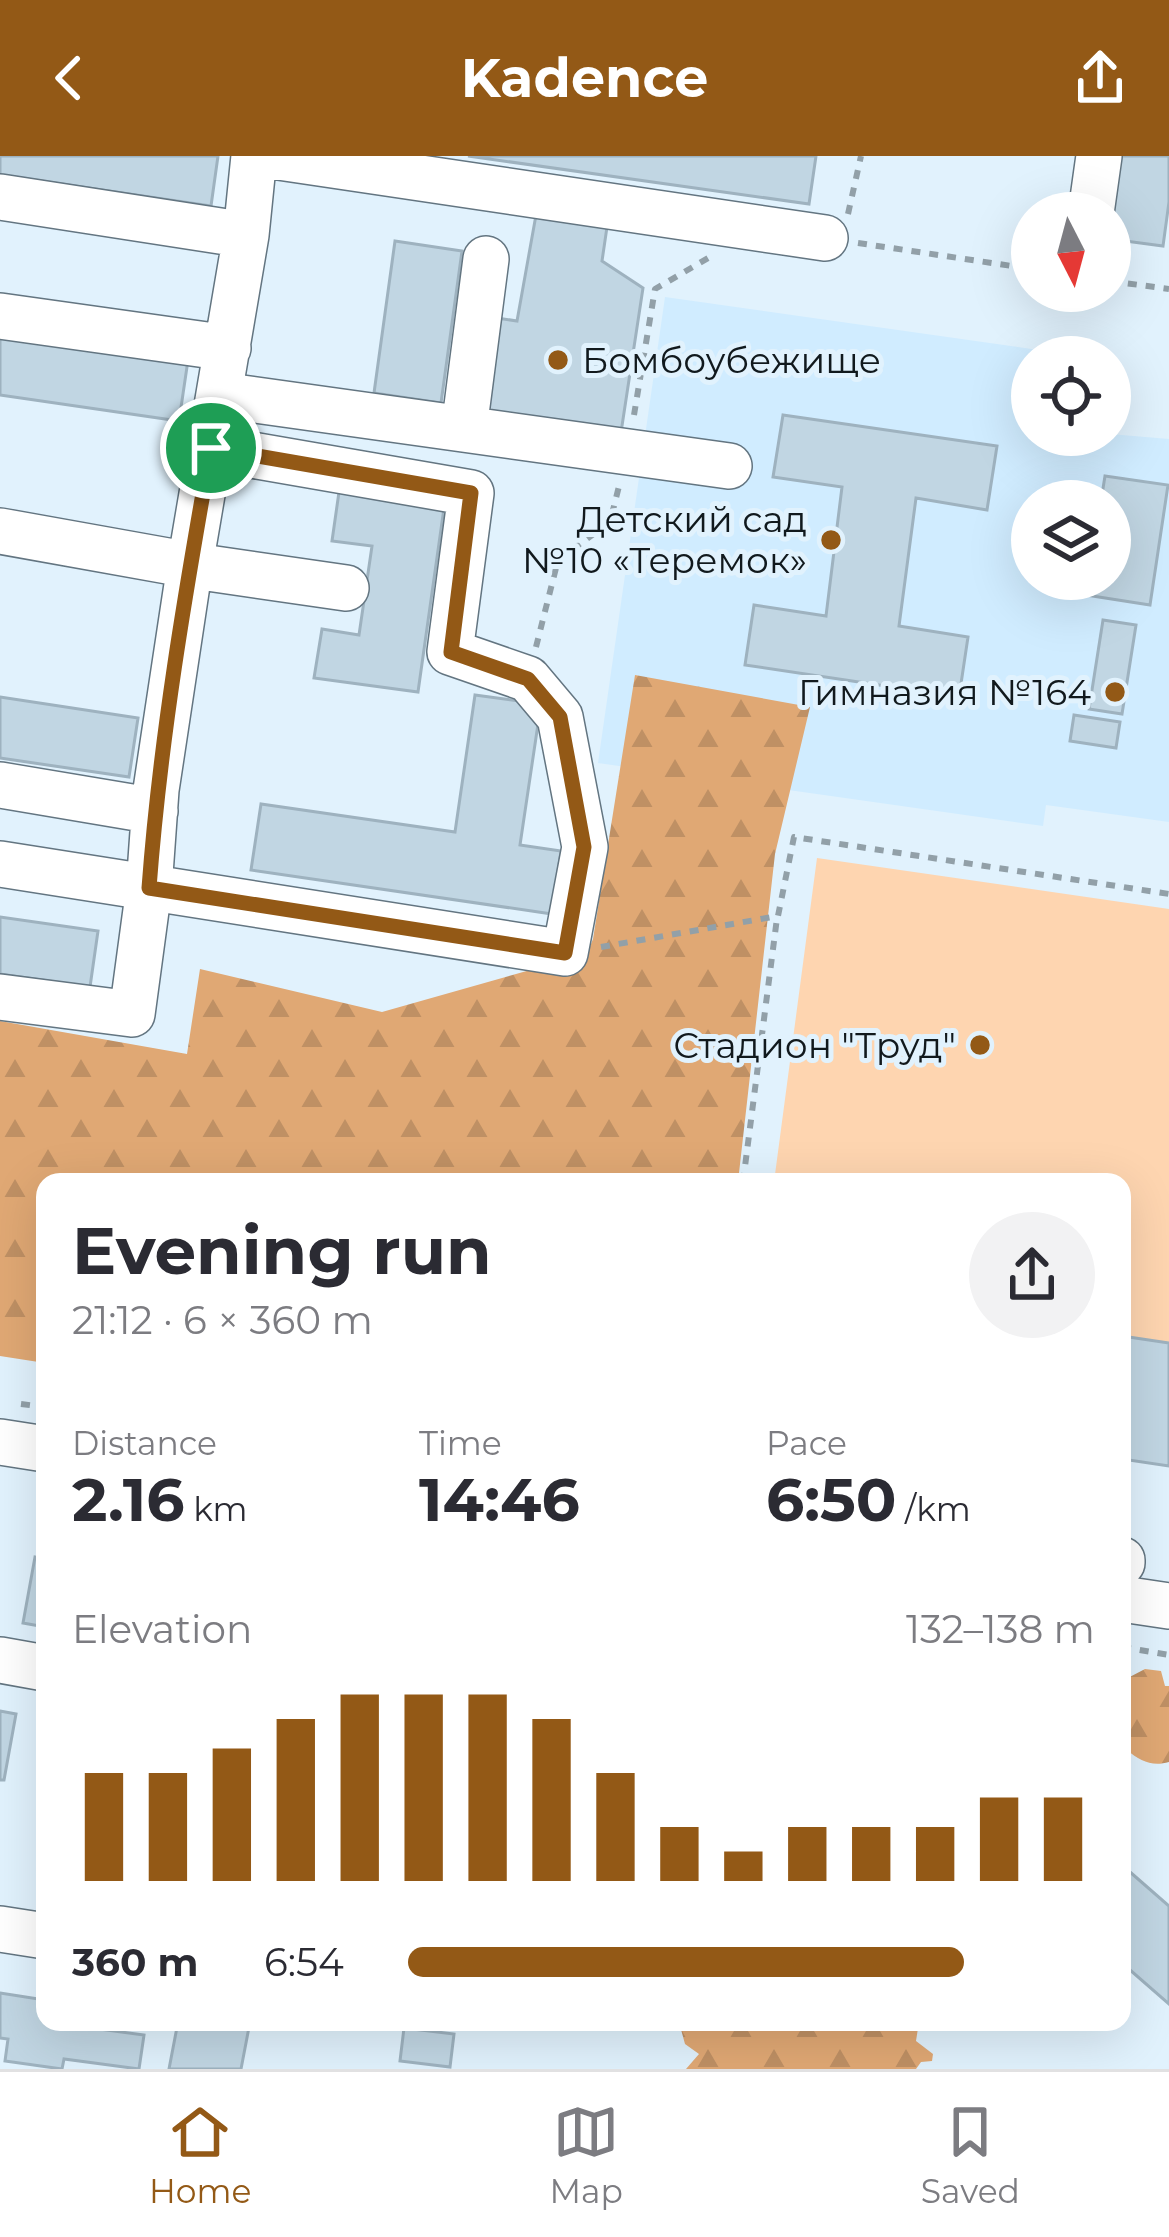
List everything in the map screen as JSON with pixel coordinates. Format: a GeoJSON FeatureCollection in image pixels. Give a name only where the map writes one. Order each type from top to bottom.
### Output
{"type":"FeatureCollection","features":[{"type":"Feature","properties":{"kind":"street"},"geometry":{"type":"LineString","coordinates":[[0,997],[132,1014],[154,811],[246,235],[254,156]]}},
{"type":"Feature","properties":{"kind":"street"},"geometry":{"type":"LineString","coordinates":[[272,156],[379,163],[834,240]]}},
{"type":"Feature","properties":{"kind":"street"},"geometry":{"type":"LineString","coordinates":[[1094,192],[1099,156]]}},
{"type":"Feature","properties":{"kind":"street"},"geometry":{"type":"LineString","coordinates":[[0,197],[246,235]]}},
{"type":"Feature","properties":{"kind":"street"},"geometry":{"type":"LineString","coordinates":[[464,429],[486,260]]}},
{"type":"Feature","properties":{"kind":"street"},"geometry":{"type":"LineString","coordinates":[[0,316],[228,348]]}},
{"type":"Feature","properties":{"kind":"street"},"geometry":{"type":"LineString","coordinates":[[220,395],[729,466]]}},
{"type":"Feature","properties":{"kind":"street"},"geometry":{"type":"LineString","coordinates":[[0,864],[565,953],[584,847],[560,717],[528,679],[451,652],[471,493],[211,448]]}},
{"type":"Feature","properties":{"kind":"street"},"geometry":{"type":"LineString","coordinates":[[0,531],[346,588]]}},
{"type":"Feature","properties":{"kind":"street"},"geometry":{"type":"LineString","coordinates":[[0,785],[154,811]]}},
{"type":"Feature","properties":{"kind":"street"},"geometry":{"type":"LineString","coordinates":[[0,1442],[36,1448]]}},
{"type":"Feature","properties":{"kind":"street"},"geometry":{"type":"LineString","coordinates":[[1131,1600],[1169,1606]]}},
{"type":"Feature","properties":{"kind":"street"},"geometry":{"type":"LineString","coordinates":[[0,1660],[36,1666]]}},
{"type":"Feature","properties":{"kind":"street"},"geometry":{"type":"LineString","coordinates":[[0,1929],[36,1935]]}},
{"type":"Feature","properties":{"kind":"path"},"geometry":{"type":"LineString","coordinates":[[861,156],[834,240],[1011,266]]}},
{"type":"Feature","properties":{"kind":"path"},"geometry":{"type":"LineString","coordinates":[[1131,283],[1169,289]]}},
{"type":"Feature","properties":{"kind":"path"},"geometry":{"type":"LineString","coordinates":[[743,1173],[778,916],[794,838],[1169,894]]}},
{"type":"Feature","properties":{"kind":"path"},"geometry":{"type":"LineString","coordinates":[[565,953],[778,916]]}},
{"type":"Feature","properties":{"kind":"path"},"geometry":{"type":"LineString","coordinates":[[1131,1649],[1169,1655]]}},
{"type":"Feature","properties":{"kind":"shaded area","name":"Детский сад №10 «Теремок»"},"geometry":{"type":"Polygon","coordinates":[[[665,297],[1011,346],[1011,456],[1131,456],[1131,436],[1169,439],[1169,822],[1046,805],[1043,826],[598,763],[665,297]]]}},
{"type":"Feature","properties":{"kind":"shaded area","name":"Стадион \"Труд\""},"geometry":{"type":"Polygon","coordinates":[[[817,858],[1169,909],[1169,1466],[1131,1460],[1131,1173],[775,1173],[817,858]]]}},
{"type":"Feature","properties":{"kind":"green space"},"geometry":{"type":"Polygon","coordinates":[[[635,675],[810,707],[775,854],[739,1173],[36,1173],[36,1362],[0,1356],[0,1021],[187,1054],[200,969],[382,1012],[587,954],[635,675]]]}},
{"type":"Feature","properties":{"kind":"green space"},"geometry":{"type":"Polygon","coordinates":[[[1145,1669],[1161,1671],[1169,1686],[1169,1762],[1146,1762],[1131,1753],[1131,1676],[1145,1669]]]}},
{"type":"Feature","properties":{"kind":"green space"},"geometry":{"type":"Polygon","coordinates":[[[681,2031],[918,2031],[916,2041],[933,2054],[932,2061],[921,2062],[916,2069],[686,2069],[699,2054],[685,2044],[681,2031]]]}},
{"type":"Feature","properties":{"kind":"building"},"geometry":{"type":"Polygon","coordinates":[[[0,156],[218,156],[211,206],[0,175],[0,156]]]}},
{"type":"Feature","properties":{"kind":"building"},"geometry":{"type":"Polygon","coordinates":[[[468,156],[816,156],[809,204],[468,156]]]}},
{"type":"Feature","properties":{"kind":"building"},"geometry":{"type":"Polygon","coordinates":[[[1118,156],[1169,156],[1163,246],[1131,242],[1131,192],[1113,192],[1118,156]]]}},
{"type":"Feature","properties":{"kind":"building","name":"Бомбоубежище"},"geometry":{"type":"Polygon","coordinates":[[[536,215],[607,227],[602,261],[643,288],[620,439],[488,419],[491,317],[517,321],[536,215]]]}},
{"type":"Feature","properties":{"kind":"building"},"geometry":{"type":"Polygon","coordinates":[[[395,241],[462,251],[441,403],[374,393],[395,241]]]}},
{"type":"Feature","properties":{"kind":"building"},"geometry":{"type":"Polygon","coordinates":[[[0,333],[188,360],[179,421],[0,395],[0,333]]]}},
{"type":"Feature","properties":{"kind":"building"},"geometry":{"type":"Polygon","coordinates":[[[783,415],[997,446],[987,510],[916,498],[899,626],[968,637],[959,697],[745,665],[754,605],[826,616],[842,487],[773,477],[783,415]]]}},
{"type":"Feature","properties":{"kind":"building"},"geometry":{"type":"Polygon","coordinates":[[[1105,476],[1168,485],[1150,605],[1118,600],[1131,600],[1131,480],[1104,480],[1105,476]]]}},
{"type":"Feature","properties":{"kind":"building"},"geometry":{"type":"Polygon","coordinates":[[[339,492],[444,508],[418,692],[314,678],[322,629],[359,635],[372,546],[332,541],[339,492]]]}},
{"type":"Feature","properties":{"kind":"building"},"geometry":{"type":"Polygon","coordinates":[[[1103,620],[1136,625],[1122,714],[1089,709],[1103,620]]]}},
{"type":"Feature","properties":{"kind":"building"},"geometry":{"type":"Polygon","coordinates":[[[475,695],[541,704],[520,845],[561,851],[552,914],[251,870],[261,804],[455,832],[475,695]]]}},
{"type":"Feature","properties":{"kind":"building"},"geometry":{"type":"Polygon","coordinates":[[[0,697],[138,718],[129,777],[0,758],[0,697]]]}},
{"type":"Feature","properties":{"kind":"building"},"geometry":{"type":"Polygon","coordinates":[[[1074,715],[1120,722],[1116,748],[1070,741],[1074,715]]]}},
{"type":"Feature","properties":{"kind":"building"},"geometry":{"type":"Polygon","coordinates":[[[0,917],[98,931],[90,987],[0,974],[0,917]]]}},
{"type":"Feature","properties":{"kind":"building"},"geometry":{"type":"Polygon","coordinates":[[[1131,1337],[1169,1343],[1169,1466],[1131,1460],[1131,1337]]]}},
{"type":"Feature","properties":{"kind":"building"},"geometry":{"type":"Polygon","coordinates":[[[35,1557],[36,1625],[23,1623],[35,1557]]]}},
{"type":"Feature","properties":{"kind":"building"},"geometry":{"type":"Polygon","coordinates":[[[0,1711],[16,1714],[4,1780],[0,1780],[0,1711]]]}},
{"type":"Feature","properties":{"kind":"building"},"geometry":{"type":"Polygon","coordinates":[[[1131,1873],[1169,1906],[1169,2004],[1131,1971],[1131,1873]]]}},
{"type":"Feature","properties":{"kind":"building"},"geometry":{"type":"Polygon","coordinates":[[[0,1993],[36,1999],[36,2031],[144,2035],[139,2069],[64,2059],[62,2069],[5,2061],[8,2039],[0,2038],[0,1993]]]}},
{"type":"Feature","properties":{"kind":"building"},"geometry":{"type":"Polygon","coordinates":[[[176,2031],[248,2031],[241,2069],[169,2069],[176,2031]]]}},
{"type":"Feature","properties":{"kind":"building"},"geometry":{"type":"Polygon","coordinates":[[[404,2031],[454,2034],[450,2067],[400,2061],[404,2031]]]}},
{"type":"Feature","properties":{"kind":"place","name":"Бомбоубежище"},"geometry":{"type":"Point","coordinates":[558,360]}},
{"type":"Feature","properties":{"kind":"place","name":"Детский сад №10 «Теремок»"},"geometry":{"type":"Point","coordinates":[831,540]}},
{"type":"Feature","properties":{"kind":"place","name":"Гимназия №164"},"geometry":{"type":"Point","coordinates":[1115,692]}},
{"type":"Feature","properties":{"kind":"place","name":"Стадион \"Труд\""},"geometry":{"type":"Point","coordinates":[980,1045]}},
{"type":"Feature","properties":{"kind":"route"},"geometry":{"type":"LineString","coordinates":[[211,448],[471,493],[451,652],[528,679],[560,717],[584,847],[565,953],[149,888],[157,790],[211,448]]}}]}
